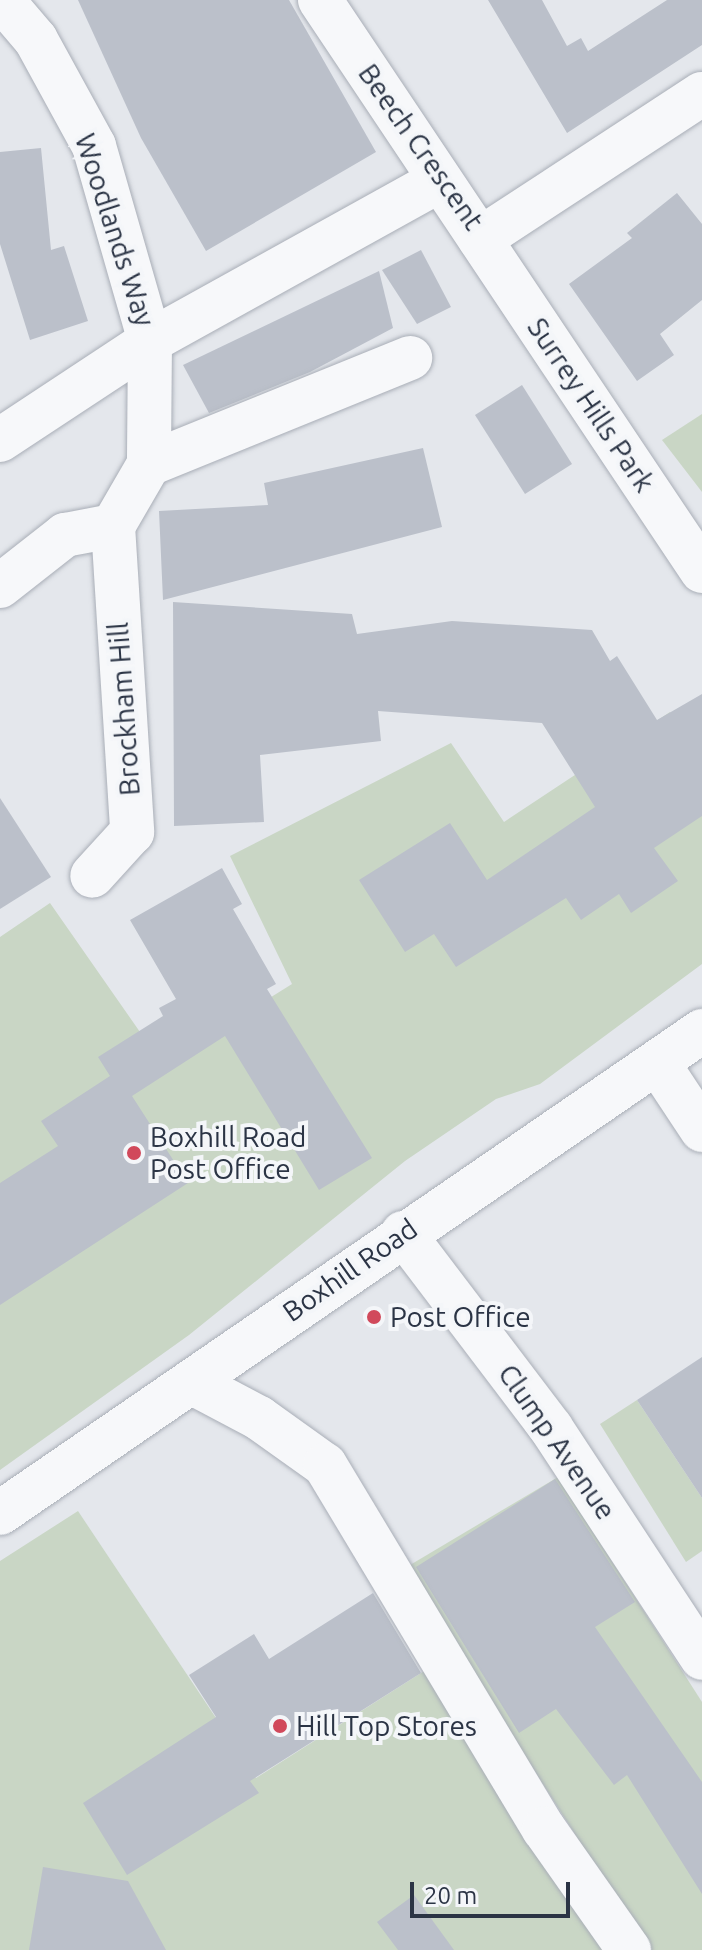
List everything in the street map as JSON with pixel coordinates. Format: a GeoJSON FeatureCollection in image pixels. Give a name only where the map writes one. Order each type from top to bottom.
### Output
{"type":"FeatureCollection","features":[{"type":"Feature","properties":{"kind":"street","name":"Woodlands Way"},"geometry":{"type":"LineString","coordinates":[[2,0],[36,40],[94,146],[150,341]]}},
{"type":"Feature","properties":{"kind":"street","name":"Beech Crescent"},"geometry":{"type":"LineString","coordinates":[[320,0],[480,239],[702,94]]}},
{"type":"Feature","properties":{"kind":"street","name":"Woodlands Way"},"geometry":{"type":"LineString","coordinates":[[0,440],[150,341],[439,181]]}},
{"type":"Feature","properties":{"kind":"street","name":"Surrey Hills Park"},"geometry":{"type":"LineString","coordinates":[[480,239],[702,571]]}},
{"type":"Feature","properties":{"kind":"street"},"geometry":{"type":"LineString","coordinates":[[0,586],[65,535],[113,526],[149,464],[150,341]]}},
{"type":"Feature","properties":{"kind":"street"},"geometry":{"type":"LineString","coordinates":[[149,464],[410,358]]}},
{"type":"Feature","properties":{"kind":"street","name":"Brockham Hill"},"geometry":{"type":"LineString","coordinates":[[92,876],[132,832],[113,526]]}},
{"type":"Feature","properties":{"kind":"street","name":"Boxhill Road"},"geometry":{"type":"LineString","coordinates":[[0,1513],[403,1233],[659,1065],[702,1031]]}},
{"type":"Feature","properties":{"kind":"street"},"geometry":{"type":"LineString","coordinates":[[659,1065],[702,1130]]}},
{"type":"Feature","properties":{"kind":"street","name":"Clump Avenue"},"geometry":{"type":"LineString","coordinates":[[403,1233],[551,1428],[702,1658]]}},
{"type":"Feature","properties":{"kind":"street"},"geometry":{"type":"LineString","coordinates":[[191,1382],[259,1418],[325,1465],[544,1829],[629,1950]]}},
{"type":"Feature","properties":{"kind":"green space"},"geometry":{"type":"Polygon","coordinates":[[[702,414],[702,492],[662,440],[702,414]]]}},
{"type":"Feature","properties":{"kind":"green space"},"geometry":{"type":"Polygon","coordinates":[[[670,712],[702,759],[702,964],[540,1084],[496,1099],[405,1161],[189,1335],[0,1470],[0,937],[50,903],[163,1065],[292,984],[230,856],[451,743],[504,822],[670,712]]]}},
{"type":"Feature","properties":{"kind":"green space"},"geometry":{"type":"Polygon","coordinates":[[[637,1400],[702,1498],[702,1551],[686,1562],[600,1424],[637,1400]]]}},
{"type":"Feature","properties":{"kind":"green space"},"geometry":{"type":"Polygon","coordinates":[[[558,1477],[702,1702],[702,1950],[649,1950],[405,1568],[558,1477]]]}},
{"type":"Feature","properties":{"kind":"green space"},"geometry":{"type":"Polygon","coordinates":[[[78,1511],[256,1778],[432,1666],[611,1950],[0,1950],[0,1561],[78,1511]]]}},
{"type":"Feature","properties":{"kind":"building"},"geometry":{"type":"Polygon","coordinates":[[[78,0],[289,0],[376,152],[206,251],[141,138],[78,0]]]}},
{"type":"Feature","properties":{"kind":"building"},"geometry":{"type":"Polygon","coordinates":[[[488,0],[542,0],[567,46],[581,38],[588,51],[667,0],[702,0],[702,45],[567,133],[488,0]]]}},
{"type":"Feature","properties":{"kind":"building"},"geometry":{"type":"Polygon","coordinates":[[[41,148],[51,250],[64,246],[88,321],[30,340],[0,244],[0,152],[41,148]]]}},
{"type":"Feature","properties":{"kind":"building"},"geometry":{"type":"Polygon","coordinates":[[[677,193],[702,224],[702,300],[660,334],[674,355],[637,381],[569,284],[632,238],[627,233],[677,193]]]}},
{"type":"Feature","properties":{"kind":"building"},"geometry":{"type":"Polygon","coordinates":[[[421,250],[451,307],[417,324],[382,270],[421,250]]]}},
{"type":"Feature","properties":{"kind":"building"},"geometry":{"type":"Polygon","coordinates":[[[379,271],[393,328],[310,372],[209,413],[183,365],[379,271]]]}},
{"type":"Feature","properties":{"kind":"building"},"geometry":{"type":"Polygon","coordinates":[[[522,385],[572,464],[525,494],[475,415],[522,385]]]}},
{"type":"Feature","properties":{"kind":"building"},"geometry":{"type":"Polygon","coordinates":[[[423,448],[442,527],[163,600],[159,511],[268,505],[264,483],[423,448]]]}},
{"type":"Feature","properties":{"kind":"building"},"geometry":{"type":"Polygon","coordinates":[[[173,602],[352,614],[357,634],[452,621],[592,630],[610,661],[617,656],[657,720],[702,694],[702,816],[654,848],[678,881],[631,913],[619,894],[581,920],[566,898],[456,967],[434,934],[405,952],[359,880],[450,823],[487,880],[595,807],[542,723],[378,711],[381,741],[260,755],[264,822],[174,826],[173,602]]]}},
{"type":"Feature","properties":{"kind":"building"},"geometry":{"type":"Polygon","coordinates":[[[0,798],[51,877],[0,909],[0,798]]]}},
{"type":"Feature","properties":{"kind":"building"},"geometry":{"type":"Polygon","coordinates":[[[222,868],[242,904],[233,909],[276,984],[267,989],[372,1158],[319,1190],[225,1036],[132,1096],[188,1183],[0,1305],[0,1183],[58,1146],[41,1121],[110,1076],[98,1057],[163,1016],[159,1008],[176,999],[130,920],[222,868]]]}},
{"type":"Feature","properties":{"kind":"building"},"geometry":{"type":"Polygon","coordinates":[[[702,1357],[702,1498],[637,1400],[702,1357]]]}},
{"type":"Feature","properties":{"kind":"building"},"geometry":{"type":"Polygon","coordinates":[[[555,1479],[635,1602],[595,1627],[702,1782],[702,1894],[627,1775],[614,1785],[556,1709],[519,1733],[416,1567],[555,1479]]]}},
{"type":"Feature","properties":{"kind":"building"},"geometry":{"type":"Polygon","coordinates":[[[373,1593],[421,1673],[250,1781],[259,1793],[127,1875],[83,1803],[216,1717],[189,1675],[254,1634],[269,1659],[373,1593]]]}},
{"type":"Feature","properties":{"kind":"building"},"geometry":{"type":"Polygon","coordinates":[[[43,1867],[128,1881],[166,1950],[29,1950],[43,1867]]]}},
{"type":"Feature","properties":{"kind":"building"},"geometry":{"type":"Polygon","coordinates":[[[414,1895],[454,1950],[398,1950],[377,1922],[414,1895]]]}},
{"type":"Feature","properties":{"kind":"place","name":"Boxhill Road Post Office"},"geometry":{"type":"Point","coordinates":[134,1153]}},
{"type":"Feature","properties":{"kind":"place","name":"Post Office"},"geometry":{"type":"Point","coordinates":[374,1317]}},
{"type":"Feature","properties":{"kind":"place","name":"Hill Top Stores"},"geometry":{"type":"Point","coordinates":[280,1726]}}]}
